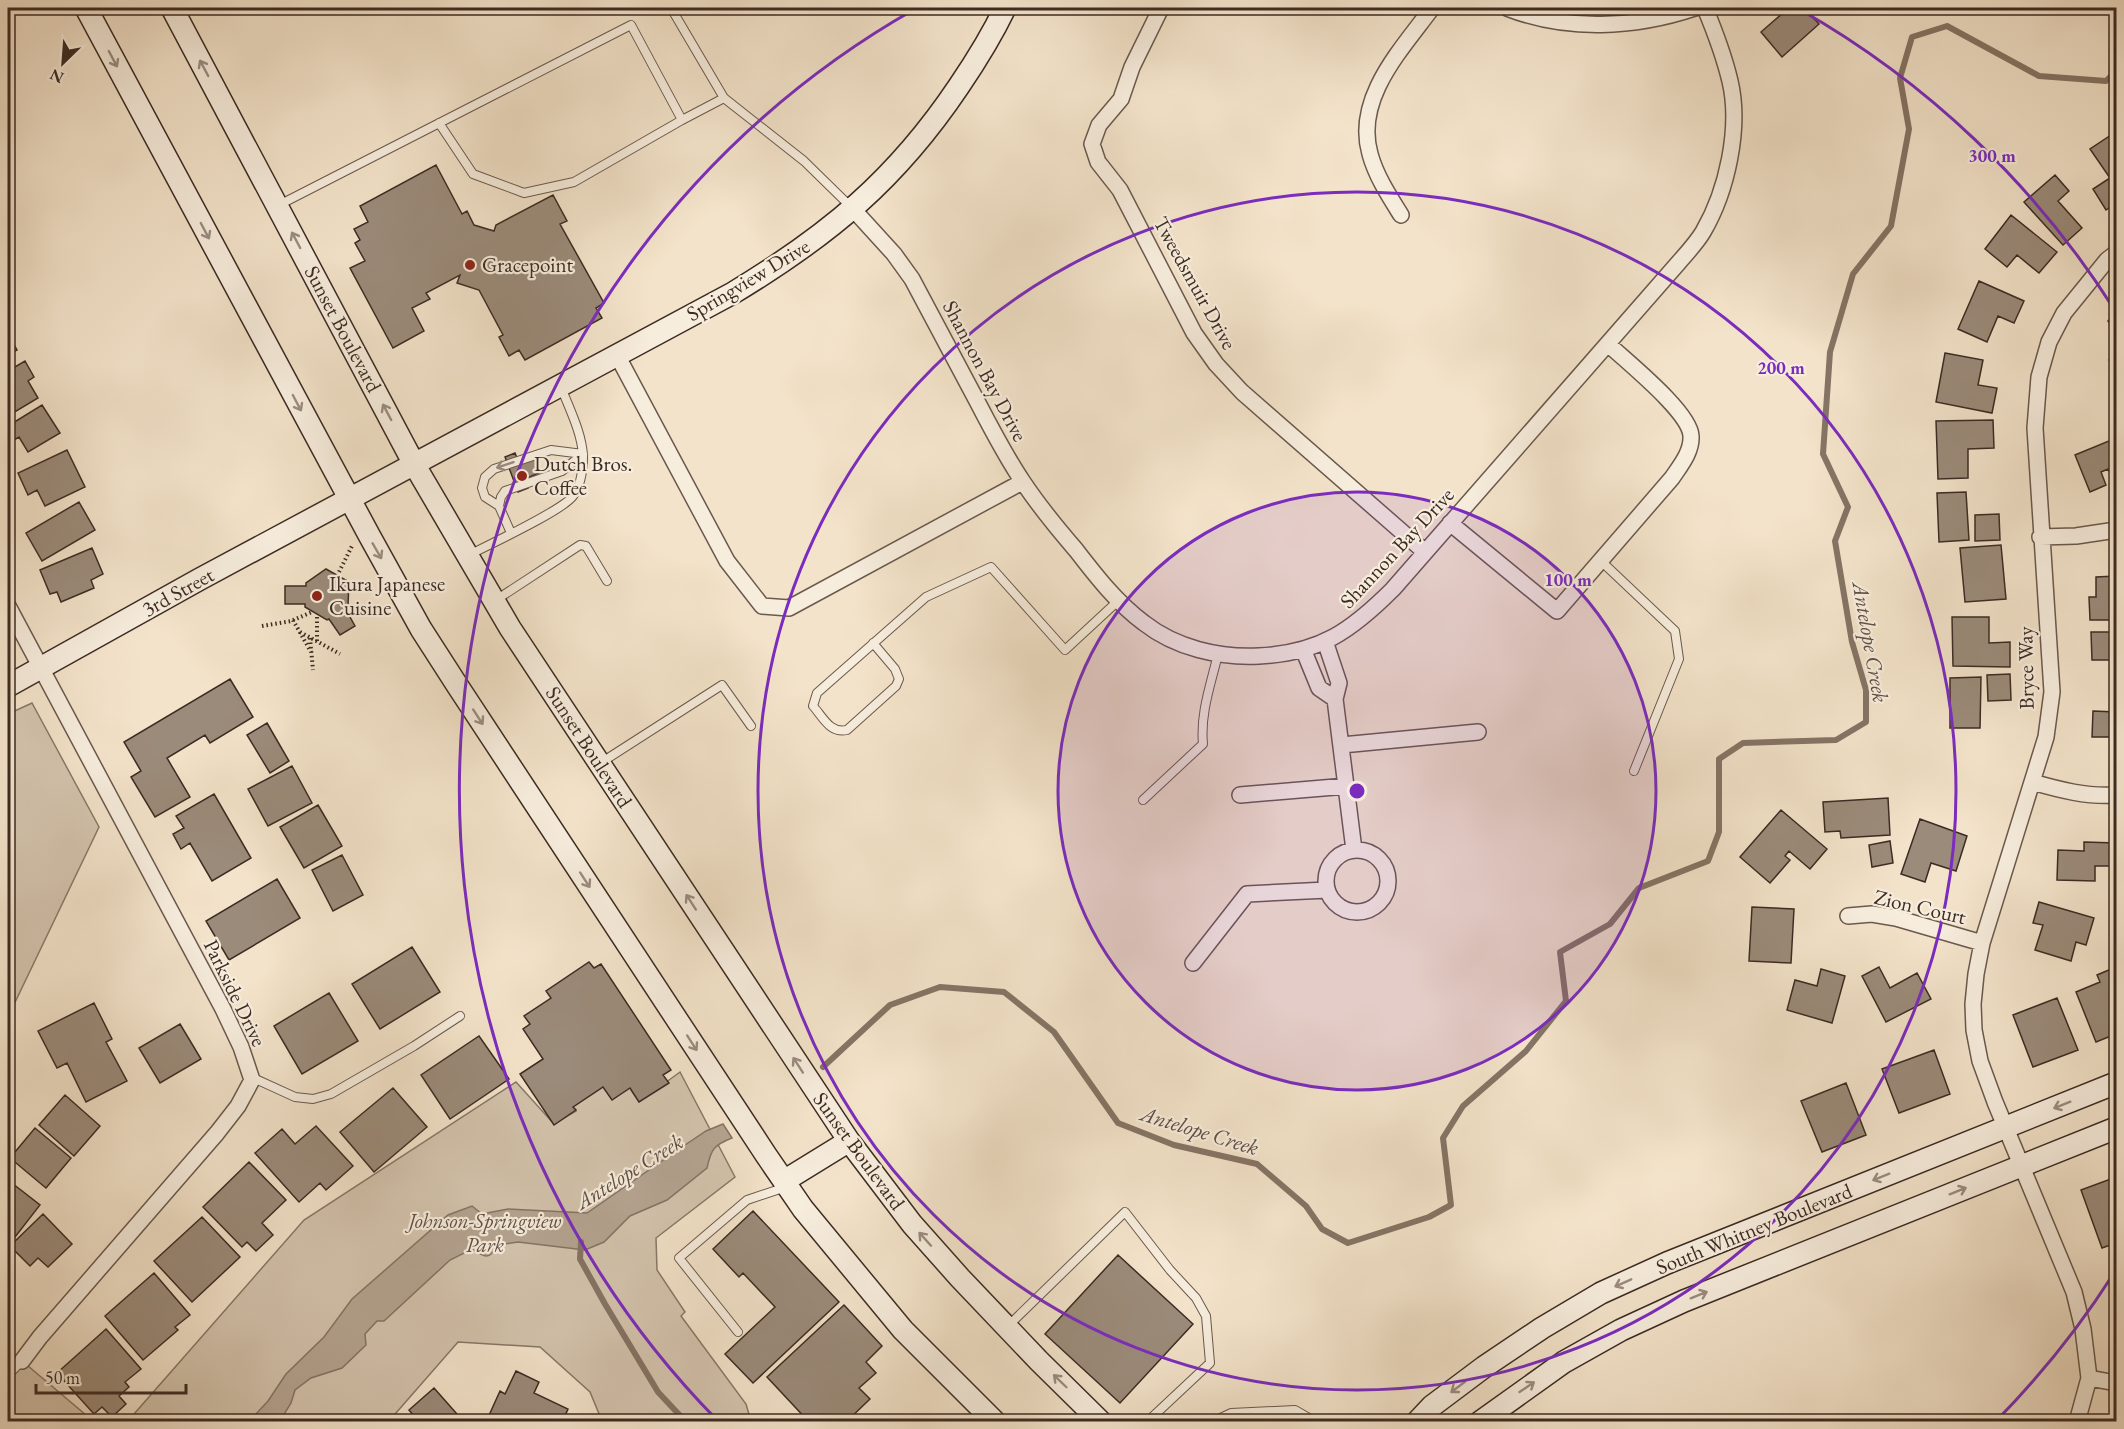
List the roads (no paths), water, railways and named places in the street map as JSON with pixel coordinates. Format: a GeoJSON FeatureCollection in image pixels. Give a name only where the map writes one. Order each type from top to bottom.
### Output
{"type":"FeatureCollection","features":[{"type":"Feature","properties":{"kind":"main road"},"geometry":{"type":"LineString","coordinates":[[86,8],[349,499],[457,685],[786,1184],[844,1260],[903,1330],[995,1422]]}},
{"type":"Feature","properties":{"kind":"main road","name":"Sunset Boulevard"},"geometry":{"type":"LineString","coordinates":[[172,8],[414,464],[510,628],[849,1141],[912,1224],[1007,1327],[1101,1422]]}},
{"type":"Feature","properties":{"kind":"main road","name":"Springview Drive"},"geometry":{"type":"LineString","coordinates":[[414,464],[733,293],[782,264],[823,234],[853,209],[903,159],[928,130],[975,62],[1005,8]]}},
{"type":"Feature","properties":{"kind":"main road","name":"3rd Street"},"geometry":{"type":"LineString","coordinates":[[8,686],[414,464]]}},
{"type":"Feature","properties":{"kind":"main road","name":"South Whitney Boulevard"},"geometry":{"type":"LineString","coordinates":[[1418,1422],[1432,1406],[1484,1367],[1542,1328],[1601,1293],[1667,1263],[2116,1083]]}},
{"type":"Feature","properties":{"kind":"main road","name":"South Whitney Boulevard"},"geometry":{"type":"LineString","coordinates":[[1480,1422],[1564,1362],[1621,1330],[1684,1301],[2116,1128]]}},
{"type":"Feature","properties":{"kind":"main road"},"geometry":{"type":"LineString","coordinates":[[786,1184],[849,1141]]}},
{"type":"Feature","properties":{"kind":"street","name":"Tweedsmuir Drive"},"geometry":{"type":"LineString","coordinates":[[1161,8],[1132,67],[1121,99],[1100,125],[1092,144],[1098,162],[1120,190],[1194,333],[1216,364],[1242,392],[1425,552]]}},
{"type":"Feature","properties":{"kind":"street"},"geometry":{"type":"LineString","coordinates":[[1401,215],[1382,183],[1370,153],[1366,128],[1372,99],[1385,73],[1432,8]]}},
{"type":"Feature","properties":{"kind":"street"},"geometry":{"type":"LineString","coordinates":[[1507,8],[1555,21],[1592,24],[1629,24],[1695,8]]}},
{"type":"Feature","properties":{"kind":"street","name":"Shannon Bay Drive"},"geometry":{"type":"LineString","coordinates":[[853,209],[894,254],[912,279],[1022,482],[1098,578],[1119,600],[1144,624],[1172,640],[1211,654],[1245,657],[1277,655],[1303,649],[1341,634],[1365,617],[1393,589],[1703,232],[1719,198],[1731,160],[1733,123],[1731,84],[1718,37],[1705,8]]}},
{"type":"Feature","properties":{"kind":"street","name":"Bryce Way"},"geometry":{"type":"LineString","coordinates":[[2089,1378],[2083,1329],[2074,1292],[1980,1061],[1974,1030],[1974,1004],[1976,974],[1982,943],[2046,737],[2052,692],[2040,537],[2035,428],[2039,377],[2049,342],[2064,313],[2107,260],[2116,253]]}},
{"type":"Feature","properties":{"kind":"street"},"geometry":{"type":"LineString","coordinates":[[1450,523],[1557,611],[1672,478],[1687,456],[1691,436],[1681,412],[1608,344]]}},
{"type":"Feature","properties":{"kind":"street"},"geometry":{"type":"LineString","coordinates":[[617,355],[727,561],[762,606],[789,608],[1022,482]]}},
{"type":"Feature","properties":{"kind":"street"},"geometry":{"type":"LineString","coordinates":[[2040,537],[2076,536],[2116,530]]}},
{"type":"Feature","properties":{"kind":"street","name":"Parkside Drive"},"geometry":{"type":"LineString","coordinates":[[8,606],[223,1009],[241,1047],[252,1080],[238,1106],[217,1132],[136,1229],[40,1337],[22,1361]]}},
{"type":"Feature","properties":{"kind":"street"},"geometry":{"type":"LineString","coordinates":[[1325,641],[1339,683],[1335,699],[1354,850]]}},
{"type":"Feature","properties":{"kind":"street"},"geometry":{"type":"LineString","coordinates":[[1303,649],[1319,688],[1335,699]]}},
{"type":"Feature","properties":{"kind":"street"},"geometry":{"type":"LineString","coordinates":[[1342,746],[1478,732]]}},
{"type":"Feature","properties":{"kind":"street"},"geometry":{"type":"LineString","coordinates":[[2032,782],[2064,791],[2101,796],[2116,795]]}},
{"type":"Feature","properties":{"kind":"street"},"geometry":{"type":"LineString","coordinates":[[1240,795],[1347,786]]}},
{"type":"Feature","properties":{"kind":"street"},"geometry":{"type":"LineString","coordinates":[[1354,850],[1366,851],[1377,857],[1385,867],[1388,878],[1387,891],[1381,901],[1372,909],[1360,913],[1337,906],[1327,890],[1327,872],[1332,862],[1342,854],[1354,850]]}},
{"type":"Feature","properties":{"kind":"street"},"geometry":{"type":"LineString","coordinates":[[1193,963],[1247,894],[1327,890]]}},
{"type":"Feature","properties":{"kind":"street","name":"Zion Court"},"geometry":{"type":"LineString","coordinates":[[1848,916],[1872,914],[1896,918],[1982,943]]}},
{"type":"Feature","properties":{"kind":"street"},"geometry":{"type":"LineString","coordinates":[[2078,1422],[2089,1378],[2116,1383]]}},
{"type":"Feature","properties":{"kind":"lane"},"geometry":{"type":"LineString","coordinates":[[671,8],[724,98],[804,161],[853,209]]}},
{"type":"Feature","properties":{"kind":"lane"},"geometry":{"type":"LineString","coordinates":[[278,206],[631,25],[682,120]]}},
{"type":"Feature","properties":{"kind":"lane"},"geometry":{"type":"LineString","coordinates":[[439,123],[473,174],[524,193],[574,182],[724,98]]}},
{"type":"Feature","properties":{"kind":"lane"},"geometry":{"type":"LineString","coordinates":[[468,555],[556,509],[573,496],[582,472],[583,454],[560,385]]}},
{"type":"Feature","properties":{"kind":"lane"},"geometry":{"type":"LineString","coordinates":[[511,533],[499,506],[485,496],[482,488],[485,477],[494,469],[551,450],[583,454]]}},
{"type":"Feature","properties":{"kind":"lane"},"geometry":{"type":"LineString","coordinates":[[499,506],[505,491],[561,471],[583,454]]}},
{"type":"Feature","properties":{"kind":"lane"},"geometry":{"type":"LineString","coordinates":[[495,601],[580,545],[586,546],[607,581]]}},
{"type":"Feature","properties":{"kind":"lane"},"geometry":{"type":"LineString","coordinates":[[1601,561],[1675,631],[1679,659],[1634,771]]}},
{"type":"Feature","properties":{"kind":"lane"},"geometry":{"type":"LineString","coordinates":[[873,643],[895,669],[899,678],[896,686],[847,730],[839,732],[832,729],[813,706],[817,693],[873,643],[926,597],[991,567],[1065,650],[1119,600]]}},
{"type":"Feature","properties":{"kind":"lane"},"geometry":{"type":"LineString","coordinates":[[1143,800],[1203,744],[1201,727],[1203,713],[1218,654]]}},
{"type":"Feature","properties":{"kind":"lane"},"geometry":{"type":"LineString","coordinates":[[600,764],[722,685],[751,726]]}},
{"type":"Feature","properties":{"kind":"lane"},"geometry":{"type":"LineString","coordinates":[[251,1077],[295,1097],[313,1099],[331,1094],[414,1046],[460,1016]]}},
{"type":"Feature","properties":{"kind":"lane"},"geometry":{"type":"LineString","coordinates":[[738,1332],[679,1258],[747,1200],[786,1184]]}},
{"type":"Feature","properties":{"kind":"lane"},"geometry":{"type":"LineString","coordinates":[[1007,1327],[1125,1212],[1170,1270],[1196,1298],[1206,1316],[1210,1363],[1147,1422]]}},
{"type":"Feature","properties":{"kind":"lane"},"geometry":{"type":"LineString","coordinates":[[8,1375],[22,1361]]}},
{"type":"Feature","properties":{"kind":"lane"},"geometry":{"type":"LineString","coordinates":[[1212,1422],[1231,1413],[1295,1410],[1316,1422]]}},
{"type":"Feature","properties":{"kind":"waterway","name":"Antelope Creek"},"geometry":{"type":"LineString","coordinates":[[823,1067],[890,1005],[940,987],[1004,992],[1054,1032],[1118,1123],[1174,1145],[1257,1164],[1306,1206],[1322,1229],[1348,1243],[1429,1217],[1451,1205],[1443,1138],[1463,1106],[1526,1051],[1566,1001],[1560,952],[1610,924],[1639,888],[1708,861],[1719,832],[1719,759],[1743,743],[1836,740],[1866,722],[1866,690],[1852,642],[1835,541],[1848,507],[1823,454],[1830,352],[1853,274],[1891,226],[1909,129],[1900,78],[1912,37],[1947,26],[2039,76],[2106,81],[2116,71]]}},
{"type":"Feature","properties":{"kind":"waterway"},"geometry":{"type":"LineString","coordinates":[[581,1242],[580,1259],[605,1304],[658,1392],[686,1422]]}},
{"type":"Feature","properties":{"kind":"place","name":"Gracepoint"},"geometry":{"type":"Point","coordinates":[470,265]}},
{"type":"Feature","properties":{"kind":"place","name":"Dutch Bros. Coffee"},"geometry":{"type":"Point","coordinates":[522,476]}},
{"type":"Feature","properties":{"kind":"place","name":"Ikura Japanese Cuisine"},"geometry":{"type":"Point","coordinates":[317,596]}},
{"type":"Feature","properties":{"kind":"park label","name":"Johnson-Springview Park"},"geometry":{"type":"Point","coordinates":[485,1233]}}]}
